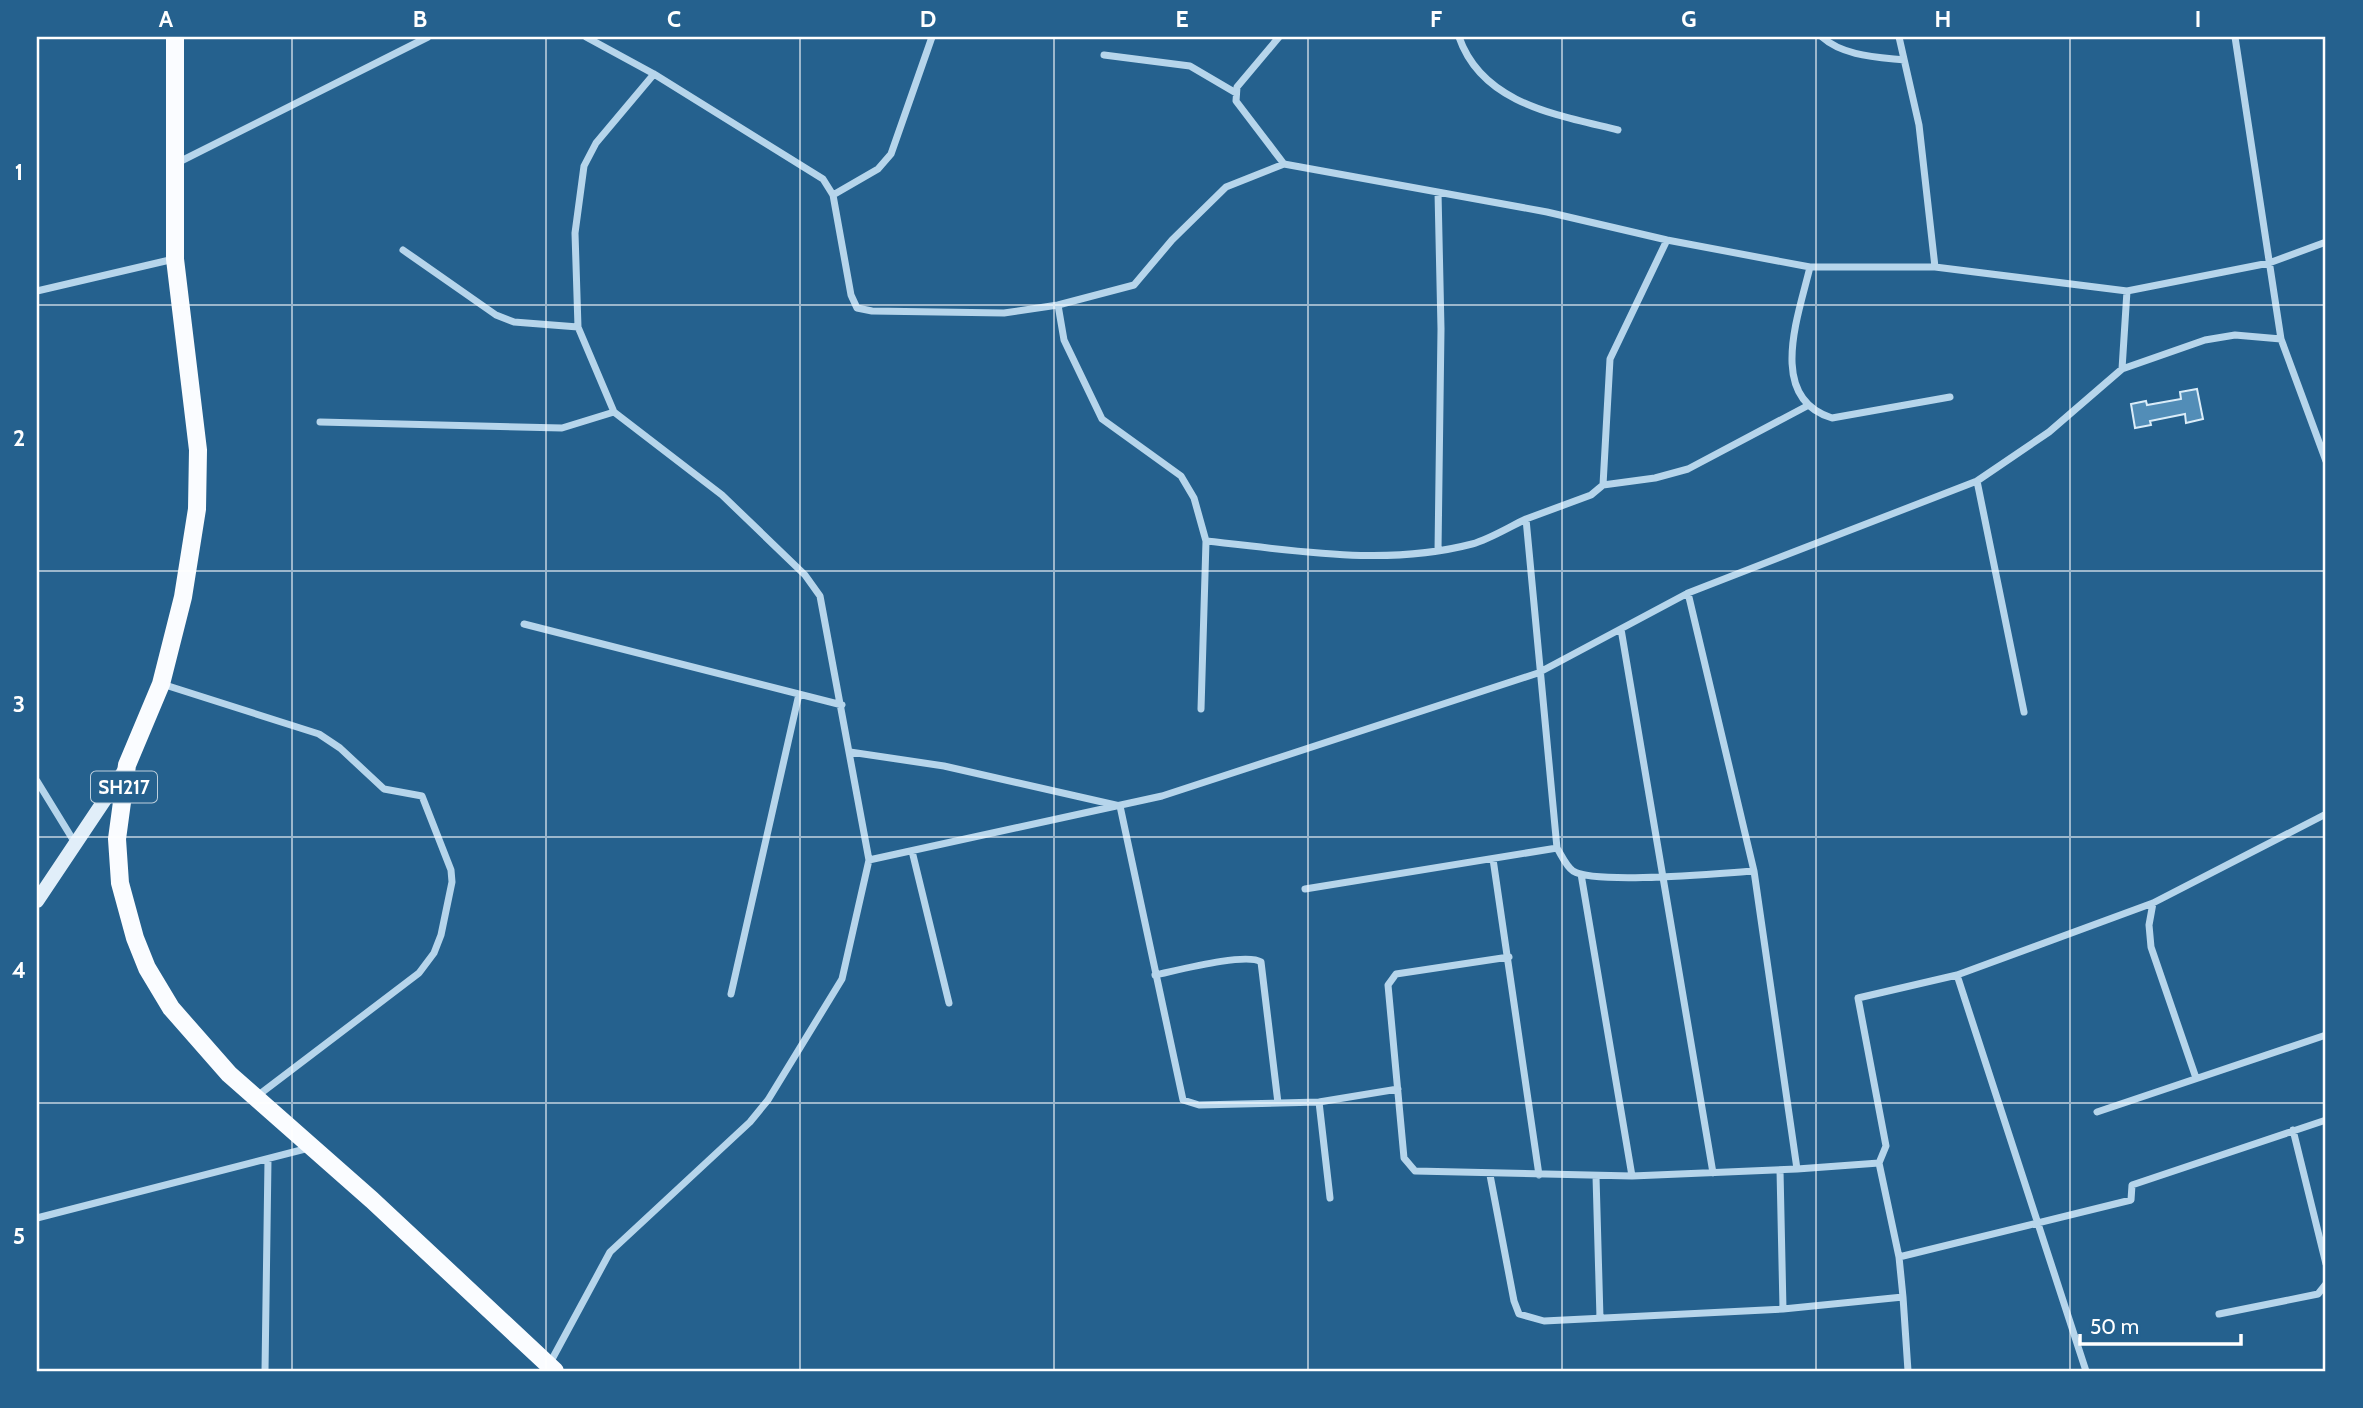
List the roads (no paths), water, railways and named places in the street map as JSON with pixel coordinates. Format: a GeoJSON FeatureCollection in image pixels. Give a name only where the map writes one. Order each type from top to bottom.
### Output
{"type":"FeatureCollection","features":[{"type":"Feature","properties":{"kind":"main road","name":"SH217"},"geometry":{"type":"LineString","coordinates":[[176,37],[173,165],[175,259],[198,450],[197,509],[183,597],[161,684],[127,765],[117,839],[120,883],[135,938],[147,968],[171,1008],[229,1074],[309,1148],[372,1200],[552,1368]]}},
{"type":"Feature","properties":{"kind":"street"},"geometry":{"type":"LineString","coordinates":[[173,165],[428,37]]}},
{"type":"Feature","properties":{"kind":"street"},"geometry":{"type":"LineString","coordinates":[[586,37],[654,74],[823,179],[833,195],[851,295],[857,308],[1004,313],[1058,305],[1134,285],[1172,240],[1226,187],[1284,164],[1547,212],[1667,240],[1810,267],[1935,267],[2127,291],[2269,263],[2326,242]]}},
{"type":"Feature","properties":{"kind":"street"},"geometry":{"type":"LineString","coordinates":[[833,195],[878,169],[891,155],[932,37]]}},
{"type":"Feature","properties":{"kind":"street"},"geometry":{"type":"LineString","coordinates":[[1279,37],[1237,87],[1236,101],[1284,164]]}},
{"type":"Feature","properties":{"kind":"street"},"geometry":{"type":"LineString","coordinates":[[1459,37],[1484,78],[1507,96],[1546,111],[1618,130]]}},
{"type":"Feature","properties":{"kind":"street"},"geometry":{"type":"LineString","coordinates":[[1822,37],[1828,43],[1865,56],[1905,60]]}},
{"type":"Feature","properties":{"kind":"street"},"geometry":{"type":"LineString","coordinates":[[1899,37],[1919,125],[1935,267]]}},
{"type":"Feature","properties":{"kind":"street"},"geometry":{"type":"LineString","coordinates":[[2235,37],[2281,339],[2326,461]]}},
{"type":"Feature","properties":{"kind":"street"},"geometry":{"type":"LineString","coordinates":[[1104,55],[1190,66],[1236,93]]}},
{"type":"Feature","properties":{"kind":"street"},"geometry":{"type":"LineString","coordinates":[[552,1368],[610,1252],[750,1122],[797,1055],[842,979],[869,860],[820,596],[805,575],[722,495],[614,412],[578,327],[575,233],[584,166],[596,143],[654,74]]}},
{"type":"Feature","properties":{"kind":"street"},"geometry":{"type":"LineString","coordinates":[[1438,192],[1441,329],[1438,551]]}},
{"type":"Feature","properties":{"kind":"street"},"geometry":{"type":"LineString","coordinates":[[1603,485],[1610,359],[1667,240]]}},
{"type":"Feature","properties":{"kind":"street"},"geometry":{"type":"LineString","coordinates":[[403,250],[496,315],[514,323],[578,327]]}},
{"type":"Feature","properties":{"kind":"street"},"geometry":{"type":"LineString","coordinates":[[37,291],[175,259]]}},
{"type":"Feature","properties":{"kind":"street"},"geometry":{"type":"LineString","coordinates":[[1810,267],[1794,337],[1791,371],[1807,406],[1815,413],[1832,418],[1950,397]]}},
{"type":"Feature","properties":{"kind":"street"},"geometry":{"type":"LineString","coordinates":[[2122,369],[2127,291]]}},
{"type":"Feature","properties":{"kind":"street"},"geometry":{"type":"LineString","coordinates":[[1058,305],[1064,340],[1102,419],[1181,476],[1195,498],[1206,541],[1201,709]]}},
{"type":"Feature","properties":{"kind":"street"},"geometry":{"type":"LineString","coordinates":[[869,860],[1120,806],[1317,747],[1538,673],[1688,593],[1977,481],[2049,432],[2122,369],[2205,340],[2235,335],[2281,339]]}},
{"type":"Feature","properties":{"kind":"street"},"geometry":{"type":"LineString","coordinates":[[1206,541],[1357,557],[1438,551],[1475,543],[1526,519],[1591,495],[1603,485],[1655,478],[1688,469],[1807,406]]}},
{"type":"Feature","properties":{"kind":"street"},"geometry":{"type":"LineString","coordinates":[[320,422],[562,428],[614,412]]}},
{"type":"Feature","properties":{"kind":"street"},"geometry":{"type":"LineString","coordinates":[[1977,481],[2024,712]]}},
{"type":"Feature","properties":{"kind":"street"},"geometry":{"type":"LineString","coordinates":[[1526,519],[1538,673],[1557,848],[1570,869],[1581,874],[1664,875],[1754,871]]}},
{"type":"Feature","properties":{"kind":"street"},"geometry":{"type":"LineString","coordinates":[[1688,593],[1754,871],[1797,1169]]}},
{"type":"Feature","properties":{"kind":"street"},"geometry":{"type":"LineString","coordinates":[[524,624],[842,705]]}},
{"type":"Feature","properties":{"kind":"street"},"geometry":{"type":"LineString","coordinates":[[1621,629],[1713,1174]]}},
{"type":"Feature","properties":{"kind":"street"},"geometry":{"type":"LineString","coordinates":[[161,684],[319,734],[340,748],[384,789],[422,796],[451,870],[451,892],[441,935],[434,953],[419,973],[255,1097]]}},
{"type":"Feature","properties":{"kind":"street"},"geometry":{"type":"LineString","coordinates":[[731,993],[799,694]]}},
{"type":"Feature","properties":{"kind":"street"},"geometry":{"type":"LineString","coordinates":[[850,752],[944,766],[1120,806]]}},
{"type":"Feature","properties":{"kind":"street"},"geometry":{"type":"LineString","coordinates":[[37,901],[127,765]]}},
{"type":"Feature","properties":{"kind":"street"},"geometry":{"type":"LineString","coordinates":[[37,781],[76,845]]}},
{"type":"Feature","properties":{"kind":"street"},"geometry":{"type":"LineString","coordinates":[[1120,806],[1183,1100],[1199,1105],[1319,1102],[1398,1089]]}},
{"type":"Feature","properties":{"kind":"street"},"geometry":{"type":"LineString","coordinates":[[1908,1371],[1899,1257],[1879,1163],[1886,1146],[1858,999],[1957,975],[2153,904],[2326,814]]}},
{"type":"Feature","properties":{"kind":"street"},"geometry":{"type":"LineString","coordinates":[[1305,889],[1557,848]]}},
{"type":"Feature","properties":{"kind":"street"},"geometry":{"type":"LineString","coordinates":[[912,851],[949,1003]]}},
{"type":"Feature","properties":{"kind":"street"},"geometry":{"type":"LineString","coordinates":[[1493,859],[1510,957],[1539,1175]]}},
{"type":"Feature","properties":{"kind":"street"},"geometry":{"type":"LineString","coordinates":[[1581,874],[1632,1176]]}},
{"type":"Feature","properties":{"kind":"street"},"geometry":{"type":"LineString","coordinates":[[2153,904],[2149,925],[2151,947],[2196,1078]]}},
{"type":"Feature","properties":{"kind":"street"},"geometry":{"type":"LineString","coordinates":[[1510,957],[1391,977],[1388,985],[1404,1158],[1415,1171],[1490,1175],[1632,1176],[1713,1174],[1879,1163]]}},
{"type":"Feature","properties":{"kind":"street"},"geometry":{"type":"LineString","coordinates":[[1155,975],[1236,960],[1253,958],[1261,962],[1278,1103]]}},
{"type":"Feature","properties":{"kind":"street"},"geometry":{"type":"LineString","coordinates":[[1957,975],[2086,1371]]}},
{"type":"Feature","properties":{"kind":"street"},"geometry":{"type":"LineString","coordinates":[[2097,1112],[2326,1035]]}},
{"type":"Feature","properties":{"kind":"street"},"geometry":{"type":"LineString","coordinates":[[1319,1102],[1330,1198]]}},
{"type":"Feature","properties":{"kind":"street"},"geometry":{"type":"LineString","coordinates":[[1899,1257],[2131,1200],[2132,1185],[2326,1119]]}},
{"type":"Feature","properties":{"kind":"street"},"geometry":{"type":"LineString","coordinates":[[2293,1130],[2326,1264]]}},
{"type":"Feature","properties":{"kind":"street"},"geometry":{"type":"LineString","coordinates":[[37,1218],[309,1148]]}},
{"type":"Feature","properties":{"kind":"street"},"geometry":{"type":"LineString","coordinates":[[265,1371],[268,1160]]}},
{"type":"Feature","properties":{"kind":"street"},"geometry":{"type":"LineString","coordinates":[[1780,1170],[1783,1309]]}},
{"type":"Feature","properties":{"kind":"street"},"geometry":{"type":"LineString","coordinates":[[1490,1175],[1514,1301],[1519,1314],[1544,1321],[1783,1309],[1903,1297]]}},
{"type":"Feature","properties":{"kind":"street"},"geometry":{"type":"LineString","coordinates":[[1596,1176],[1600,1318]]}},
{"type":"Feature","properties":{"kind":"street"},"geometry":{"type":"LineString","coordinates":[[2219,1314],[2318,1294],[2326,1284]]}}]}
